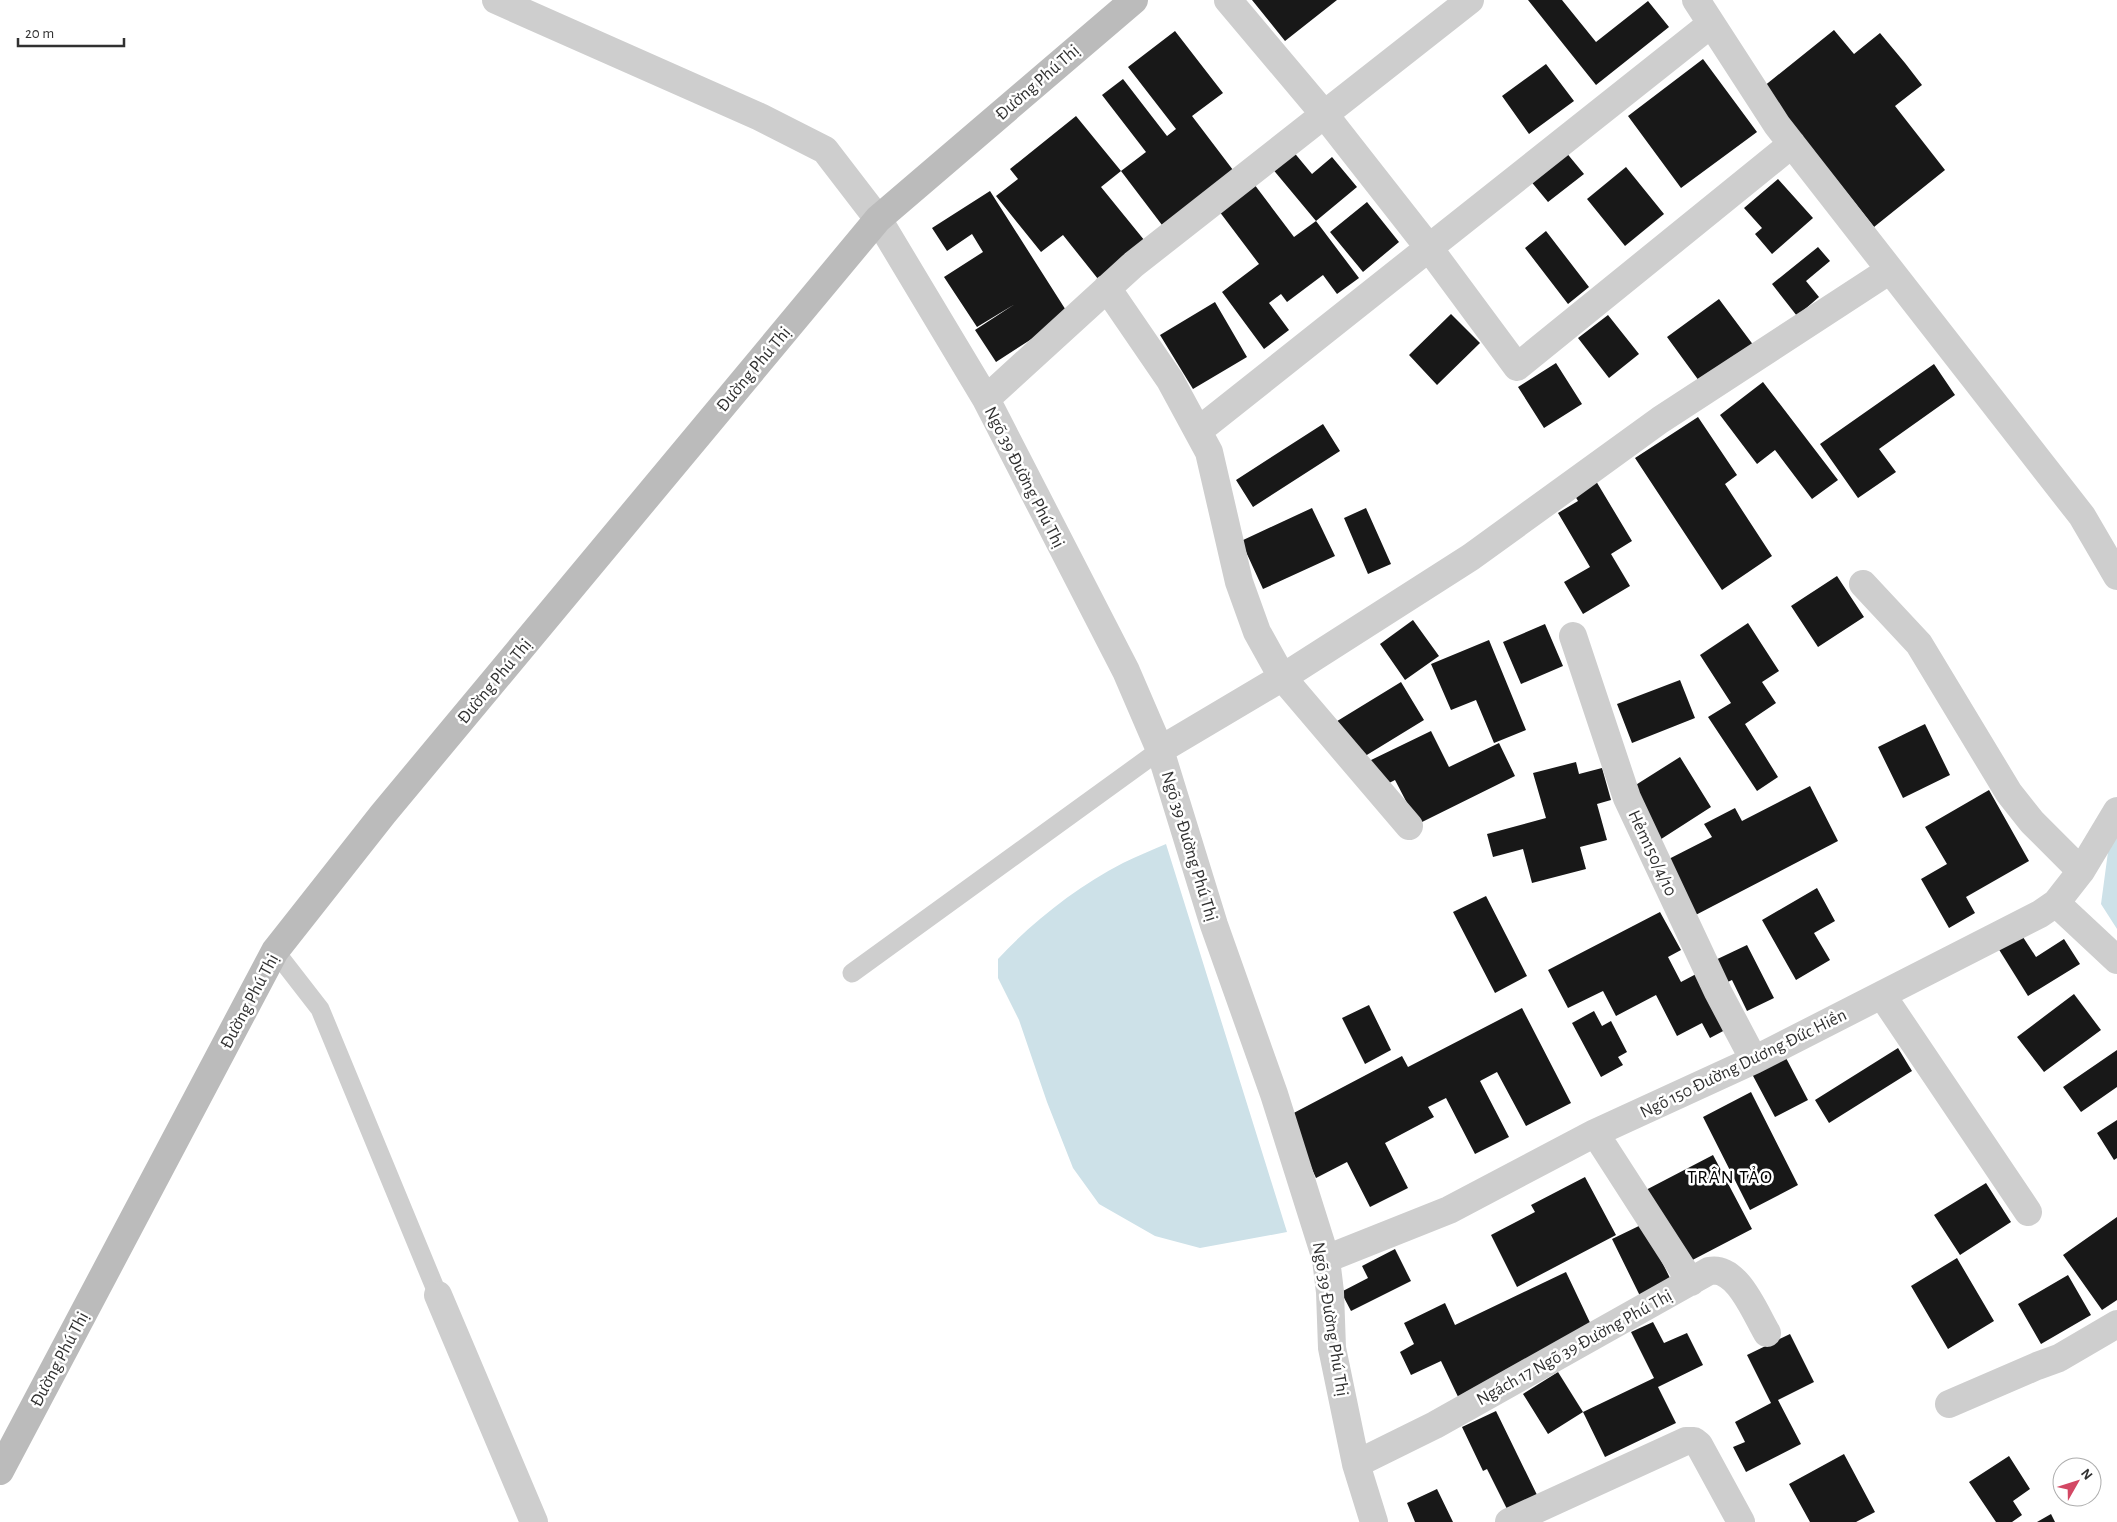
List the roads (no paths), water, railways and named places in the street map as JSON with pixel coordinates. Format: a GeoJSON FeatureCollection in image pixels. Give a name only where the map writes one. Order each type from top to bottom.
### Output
{"type":"FeatureCollection","features":[{"type":"Feature","properties":{"kind":"street","name":"Ngõ 39 Đường Phú Thị"},"geometry":{"type":"LineString","coordinates":[[496,0],[760,117],[825,150],[878,219],[986,399],[1126,671],[1160,750],[1214,925],[1274,1094],[1326,1259],[1330,1292],[1332,1348],[1356,1464],[1374,1522]]}},
{"type":"Feature","properties":{"kind":"street","name":"Đường Phú Thị"},"geometry":{"type":"LineString","coordinates":[[0,1471],[275,951],[383,814],[878,219],[1134,0]]}},
{"type":"Feature","properties":{"kind":"street"},"geometry":{"type":"LineString","coordinates":[[1228,0],[1324,114],[1429,248],[1517,367],[1792,144]]}},
{"type":"Feature","properties":{"kind":"street"},"geometry":{"type":"LineString","coordinates":[[986,399],[1134,264],[1470,0]]}},
{"type":"Feature","properties":{"kind":"street"},"geometry":{"type":"LineString","coordinates":[[1696,0],[1777,125],[2082,516],[2117,576]]}},
{"type":"Feature","properties":{"kind":"street"},"geometry":{"type":"LineString","coordinates":[[1198,431],[1711,24]]}},
{"type":"Feature","properties":{"kind":"street"},"geometry":{"type":"LineString","coordinates":[[1160,750],[1282,677],[1471,556],[1660,420],[1890,270]]}},
{"type":"Feature","properties":{"kind":"street"},"geometry":{"type":"LineString","coordinates":[[1107,288],[1170,380],[1209,452],[1239,582],[1256,632],[1282,677],[1409,826]]}},
{"type":"Feature","properties":{"kind":"street"},"geometry":{"type":"LineString","coordinates":[[1863,584],[1919,644],[2009,793],[2032,822],[2082,871]]}},
{"type":"Feature","properties":{"kind":"street","name":"Hẻm150/4/10"},"geometry":{"type":"LineString","coordinates":[[1573,636],[1627,798],[1718,992],[1754,1060]]}},
{"type":"Feature","properties":{"kind":"street","name":"Ngõ 150 Đường Dương Đức Hiền"},"geometry":{"type":"LineString","coordinates":[[1326,1259],[1449,1210],[1595,1133],[1754,1060],[2040,914],[2056,903],[2082,871],[2117,811]]}},
{"type":"Feature","properties":{"kind":"street"},"geometry":{"type":"LineString","coordinates":[[2056,903],[2117,960]]}},
{"type":"Feature","properties":{"kind":"street"},"geometry":{"type":"LineString","coordinates":[[1882,995],[2028,1212]]}},
{"type":"Feature","properties":{"kind":"street"},"geometry":{"type":"LineString","coordinates":[[1595,1133],[1691,1282]]}},
{"type":"Feature","properties":{"kind":"street","name":"Ngách 17 Ngõ 39 Đường Phú Thị"},"geometry":{"type":"LineString","coordinates":[[1356,1464],[1435,1425],[1709,1271],[1716,1270],[1727,1273],[1737,1282],[1767,1333]]}},
{"type":"Feature","properties":{"kind":"street"},"geometry":{"type":"LineString","coordinates":[[438,1295],[534,1522]]}},
{"type":"Feature","properties":{"kind":"street"},"geometry":{"type":"LineString","coordinates":[[1948,1404],[2059,1358],[2117,1324]]}},
{"type":"Feature","properties":{"kind":"street"},"geometry":{"type":"LineString","coordinates":[[1509,1522],[1686,1441],[1694,1441],[1699,1445],[1741,1522]]}},
{"type":"Feature","properties":{"kind":"lane"},"geometry":{"type":"LineString","coordinates":[[852,973],[1160,750]]}},
{"type":"Feature","properties":{"kind":"lane"},"geometry":{"type":"LineString","coordinates":[[275,951],[320,1009],[438,1295]]}},
{"type":"Feature","properties":{"kind":"district","name":"TRÂN TẢO"},"geometry":{"type":"Point","coordinates":[1730,1176]}}]}
